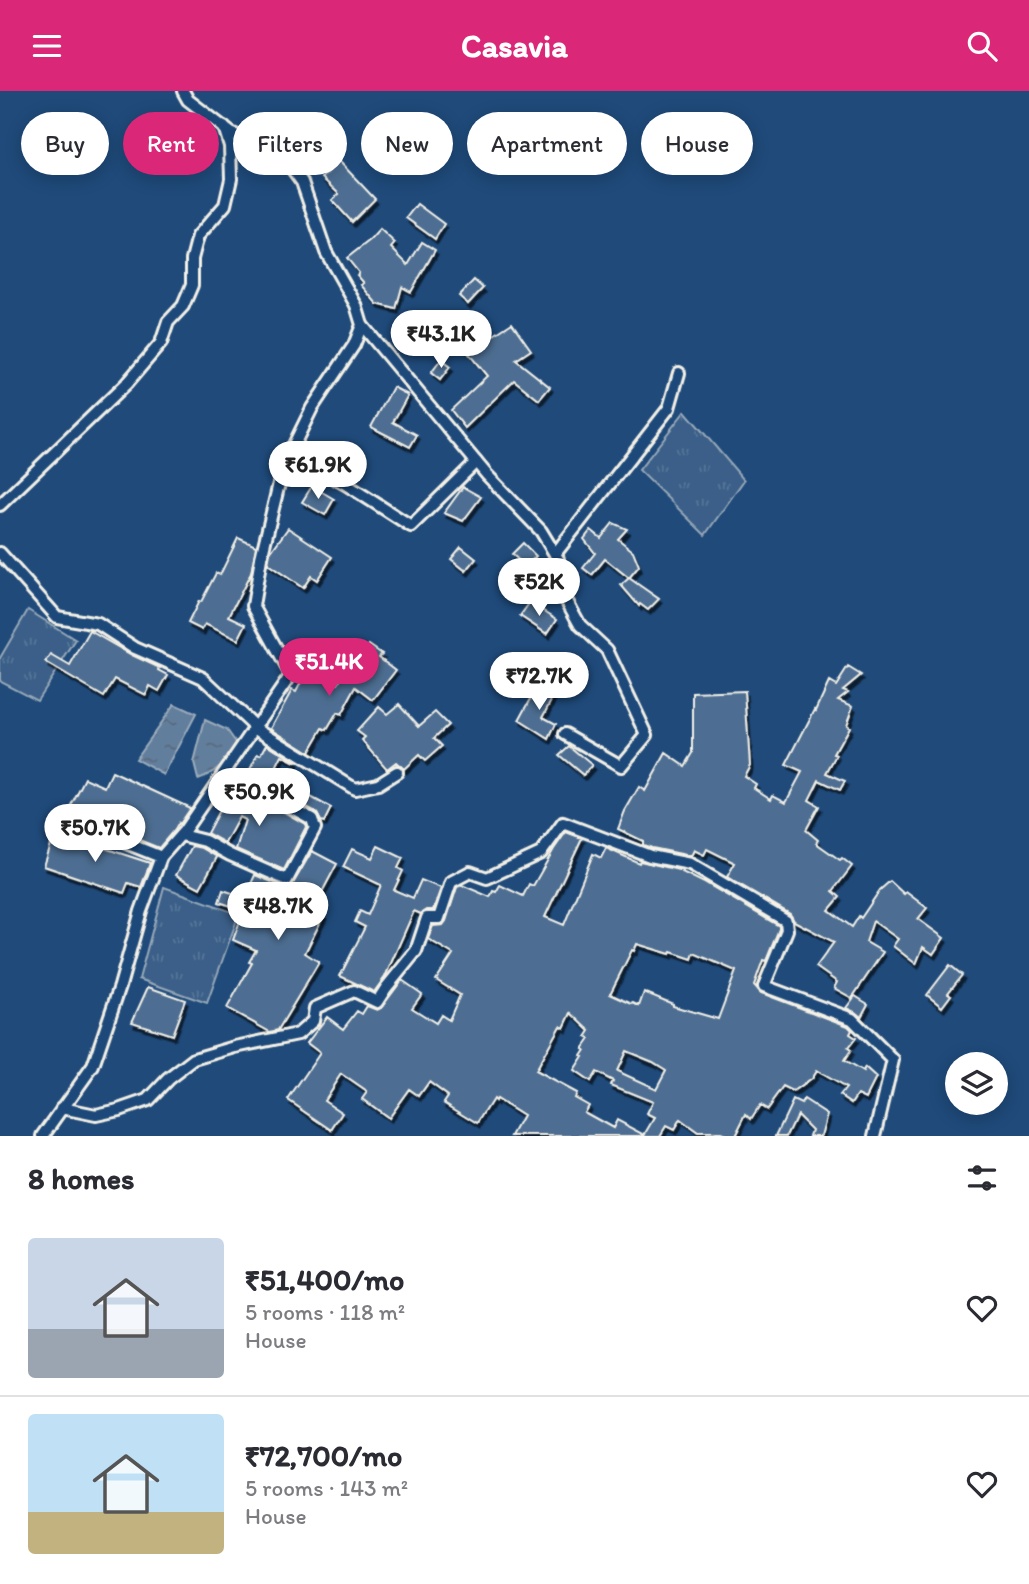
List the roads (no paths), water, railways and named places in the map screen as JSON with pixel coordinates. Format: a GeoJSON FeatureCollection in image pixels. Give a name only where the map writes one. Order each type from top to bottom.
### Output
{"type":"FeatureCollection","features":[{"type":"Feature","properties":{"kind":"street"},"geometry":{"type":"LineString","coordinates":[[183,91],[188,100],[231,133],[285,159],[302,182],[326,252],[356,305],[362,325],[476,462],[541,531],[558,559],[559,587],[580,625],[607,650],[647,736],[621,766],[565,734]]}},
{"type":"Feature","properties":{"kind":"street"},"geometry":{"type":"LineString","coordinates":[[0,505],[126,384],[161,343],[168,322],[183,306],[192,285],[192,258],[198,236],[225,205],[231,179],[230,146],[223,127]]}},
{"type":"Feature","properties":{"kind":"street"},"geometry":{"type":"LineString","coordinates":[[43,1136],[93,1066],[120,986],[141,911],[161,857],[181,835],[291,675],[253,606],[264,545],[283,467],[312,408],[355,345],[362,325]]}},
{"type":"Feature","properties":{"kind":"street"},"geometry":{"type":"LineString","coordinates":[[555,554],[669,408],[679,373]]}},
{"type":"Feature","properties":{"kind":"street"},"geometry":{"type":"LineString","coordinates":[[290,453],[411,526],[476,462]]}},
{"type":"Feature","properties":{"kind":"street"},"geometry":{"type":"LineString","coordinates":[[0,553],[57,617],[98,624],[135,649],[203,678],[256,728],[355,789],[378,784],[397,772]]}},
{"type":"Feature","properties":{"kind":"street"},"geometry":{"type":"LineString","coordinates":[[181,835],[205,841],[287,880],[314,828],[313,819],[267,794],[223,776]]}},
{"type":"Feature","properties":{"kind":"street"},"geometry":{"type":"LineString","coordinates":[[62,1108],[96,1115],[119,1110],[148,1100],[168,1079],[194,1059],[298,1034],[313,1021],[314,1007],[354,991],[377,1002],[416,951],[427,918],[439,918],[452,882],[470,872],[487,878],[541,853],[563,823],[650,856],[690,864],[786,921],[787,930],[764,986],[852,1019],[894,1060],[875,1136]]}},
{"type":"Feature","properties":{"kind":"street"},"geometry":{"type":"LineString","coordinates":[[96,831],[161,857]]}},
{"type":"Feature","properties":{"kind":"water"},"geometry":{"type":"Polygon","coordinates":[[[174,704],[196,714],[164,775],[135,759],[174,704]]]}},
{"type":"Feature","properties":{"kind":"water"},"geometry":{"type":"Polygon","coordinates":[[[205,720],[227,730],[237,744],[225,761],[198,779],[194,763],[205,720]]]}}]}
